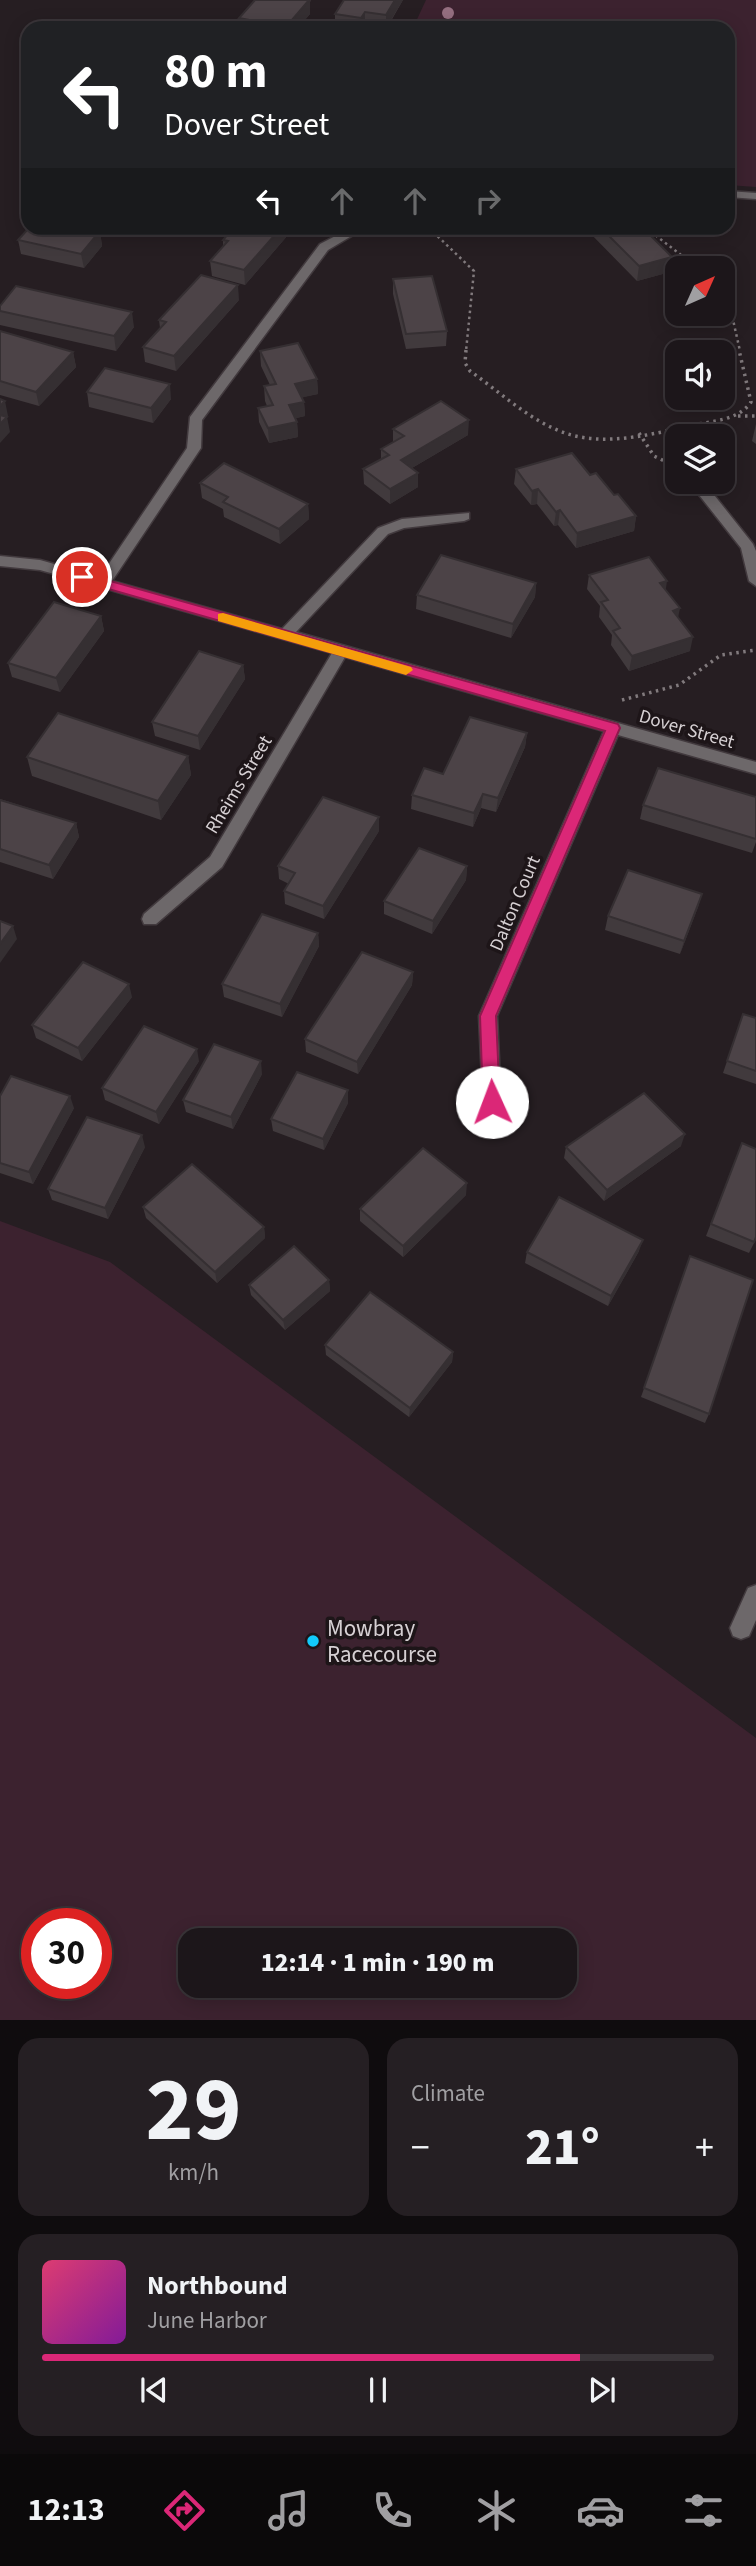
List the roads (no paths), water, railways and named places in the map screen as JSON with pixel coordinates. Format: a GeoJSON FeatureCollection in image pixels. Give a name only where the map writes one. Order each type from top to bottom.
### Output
{"type":"FeatureCollection","features":[{"type":"Feature","properties":{"kind":"street"},"geometry":{"type":"LineString","coordinates":[[735,194],[756,196]]}},
{"type":"Feature","properties":{"kind":"street"},"geometry":{"type":"LineString","coordinates":[[103,583],[194,448],[195,419],[324,247],[346,235]]}},
{"type":"Feature","properties":{"kind":"street"},"geometry":{"type":"LineString","coordinates":[[705,494],[748,547],[756,581]]}},
{"type":"Feature","properties":{"kind":"street"},"geometry":{"type":"LineString","coordinates":[[285,635],[383,531],[402,524],[464,516]]}},
{"type":"Feature","properties":{"kind":"street","name":"Dover Street"},"geometry":{"type":"LineString","coordinates":[[0,561],[40,565],[756,768]]}},
{"type":"Feature","properties":{"kind":"street","name":"Rheims Street"},"geometry":{"type":"LineString","coordinates":[[150,919],[216,862],[340,652]]}},
{"type":"Feature","properties":{"kind":"street","name":"Dalton Court"},"geometry":{"type":"LineString","coordinates":[[492,1102],[488,1016],[613,728]]}},
{"type":"Feature","properties":{"kind":"street"},"geometry":{"type":"LineString","coordinates":[[741,1628],[756,1596]]}},
{"type":"Feature","properties":{"kind":"place","name":"Mowbray Racecourse"},"geometry":{"type":"Point","coordinates":[313,1641]}}]}
